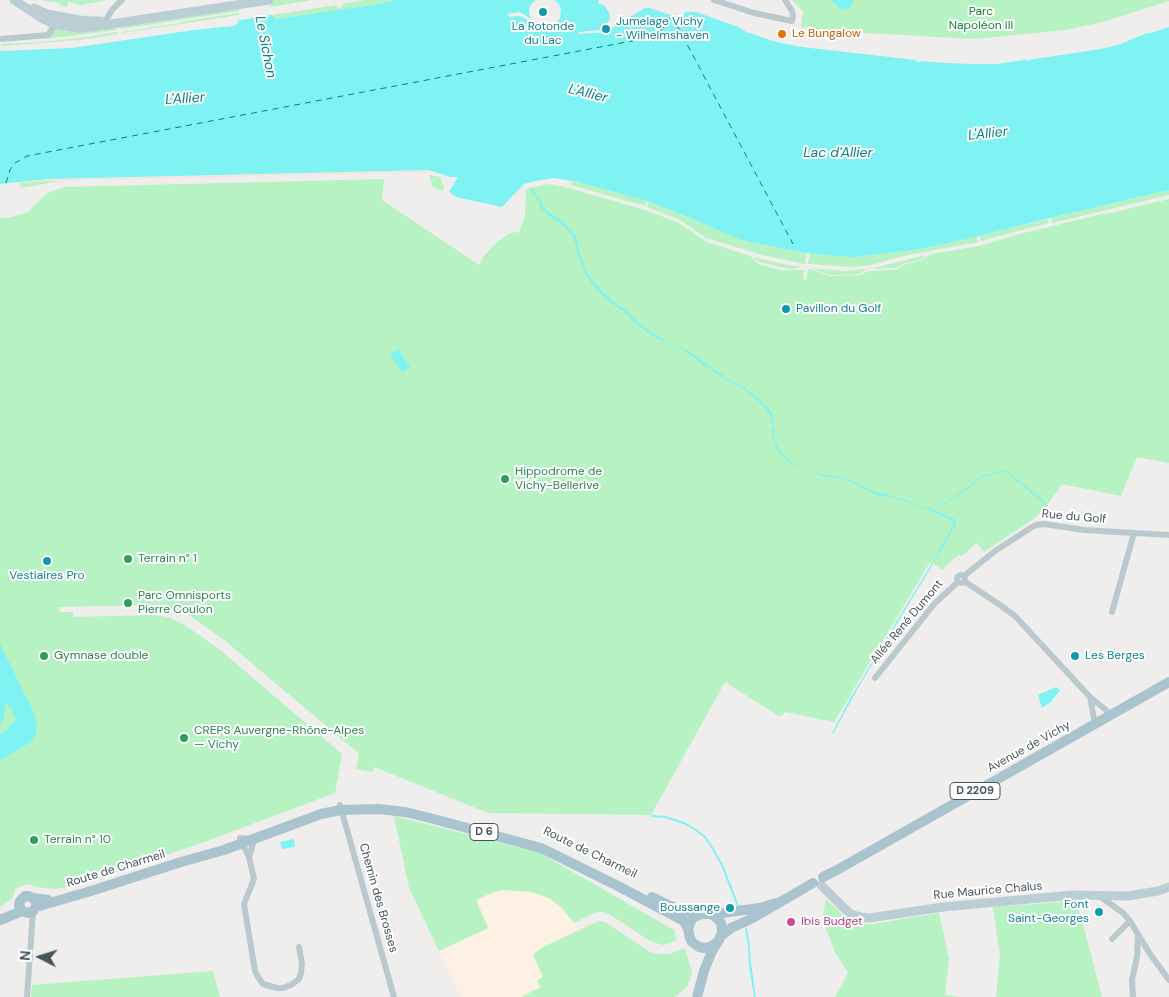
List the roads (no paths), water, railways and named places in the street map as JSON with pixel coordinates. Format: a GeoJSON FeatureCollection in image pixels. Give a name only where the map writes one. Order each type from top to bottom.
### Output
{"type":"FeatureCollection","features":[{"type":"Feature","properties":{"kind":"main road"},"geometry":{"type":"LineString","coordinates":[[14,0],[54,24],[78,28],[239,2]]}},
{"type":"Feature","properties":{"kind":"main road"},"geometry":{"type":"LineString","coordinates":[[21,0],[33,8],[50,14],[92,21],[268,0]]}},
{"type":"Feature","properties":{"kind":"main road","name":"Avenue de Vichy"},"geometry":{"type":"LineString","coordinates":[[719,940],[731,928],[819,882],[1169,682]]}},
{"type":"Feature","properties":{"kind":"main road","name":"Route de Charmeil"},"geometry":{"type":"LineString","coordinates":[[245,839],[340,808],[374,803],[406,807],[543,843],[565,852],[668,905],[698,915]]}},
{"type":"Feature","properties":{"kind":"main road","name":"Route de Charmeil"},"geometry":{"type":"LineString","coordinates":[[0,920],[28,907],[91,891],[224,850],[267,828],[326,807],[405,812],[542,848],[684,921],[688,929]]}},
{"type":"Feature","properties":{"kind":"main road","name":"Rue Maurice Chalus"},"geometry":{"type":"LineString","coordinates":[[819,882],[845,909],[852,914],[869,918],[943,906],[1073,895],[1128,896],[1158,891],[1169,887]]}},
{"type":"Feature","properties":{"kind":"main road","name":"Avenue de Vichy"},"geometry":{"type":"LineString","coordinates":[[711,914],[760,908],[780,902]]}},
{"type":"Feature","properties":{"kind":"main road"},"geometry":{"type":"LineString","coordinates":[[0,916],[28,907]]}},
{"type":"Feature","properties":{"kind":"main road"},"geometry":{"type":"LineString","coordinates":[[695,997],[712,951],[719,940],[722,932],[721,923],[711,914],[698,915],[691,921],[688,929],[692,942],[700,947],[708,947],[719,940]]}},
{"type":"Feature","properties":{"kind":"main road"},"geometry":{"type":"LineString","coordinates":[[695,997],[702,959],[700,947]]}},
{"type":"Feature","properties":{"kind":"street"},"geometry":{"type":"LineString","coordinates":[[106,20],[112,10],[122,0]]}},
{"type":"Feature","properties":{"kind":"street"},"geometry":{"type":"LineString","coordinates":[[714,0],[754,14],[792,21],[792,11],[785,0]]}},
{"type":"Feature","properties":{"kind":"street"},"geometry":{"type":"LineString","coordinates":[[0,39],[48,35],[54,24],[50,14]]}},
{"type":"Feature","properties":{"kind":"street","name":"Rue du Golf"},"geometry":{"type":"LineString","coordinates":[[962,580],[995,551],[1037,525],[1044,524],[1084,530],[1169,535]]}},
{"type":"Feature","properties":{"kind":"street"},"geometry":{"type":"LineString","coordinates":[[1112,612],[1134,533]]}},
{"type":"Feature","properties":{"kind":"street"},"geometry":{"type":"LineString","coordinates":[[962,580],[1015,616],[1090,697],[1106,710]]}},
{"type":"Feature","properties":{"kind":"street","name":"Allée René Dumont"},"geometry":{"type":"LineString","coordinates":[[875,678],[935,603],[962,580]]}},
{"type":"Feature","properties":{"kind":"street"},"geometry":{"type":"LineString","coordinates":[[1090,697],[1095,724]]}},
{"type":"Feature","properties":{"kind":"street","name":"Chemin des Brosses"},"geometry":{"type":"LineString","coordinates":[[340,808],[394,997]]}},
{"type":"Feature","properties":{"kind":"street"},"geometry":{"type":"LineString","coordinates":[[249,857],[254,841],[245,839],[249,857],[254,879],[244,904],[256,971],[263,984],[283,988],[291,985],[298,979],[302,964],[299,947]]}},
{"type":"Feature","properties":{"kind":"street"},"geometry":{"type":"LineString","coordinates":[[1100,896],[1123,913],[1130,921],[1169,980]]}},
{"type":"Feature","properties":{"kind":"street"},"geometry":{"type":"LineString","coordinates":[[1117,897],[1123,913]]}},
{"type":"Feature","properties":{"kind":"street"},"geometry":{"type":"LineString","coordinates":[[27,997],[32,926],[28,907]]}},
{"type":"Feature","properties":{"kind":"street"},"geometry":{"type":"LineString","coordinates":[[1112,939],[1130,921]]}},
{"type":"Feature","properties":{"kind":"street"},"geometry":{"type":"LineString","coordinates":[[1133,997],[1132,980],[1137,954],[1138,934]]}},
{"type":"Feature","properties":{"kind":"street"},"geometry":{"type":"LineString","coordinates":[[1137,954],[1149,951]]}},
{"type":"Feature","properties":{"kind":"water","name":"Lac d'Allier"},"geometry":{"type":"Polygon","coordinates":[[[265,0],[268,15],[272,15],[277,19],[394,0],[536,0],[529,8],[531,19],[520,12],[507,14],[510,17],[520,16],[545,29],[554,26],[560,18],[561,9],[554,0],[599,0],[598,3],[605,6],[609,13],[610,18],[607,25],[599,30],[579,32],[578,34],[605,32],[645,8],[650,8],[683,19],[685,12],[696,12],[738,27],[748,33],[802,47],[916,60],[916,62],[974,64],[996,64],[1024,60],[1026,58],[1026,61],[1028,61],[1101,49],[1169,27],[1169,190],[921,249],[855,257],[806,253],[749,242],[647,201],[572,180],[554,178],[524,184],[502,207],[456,197],[449,192],[458,177],[450,177],[429,170],[47,179],[0,184],[0,51],[72,48],[233,26],[239,20],[249,19],[265,0]]]}},
{"type":"Feature","properties":{"kind":"water"},"geometry":{"type":"Polygon","coordinates":[[[831,0],[854,0],[850,7],[846,9],[839,8],[831,0]]]}},
{"type":"Feature","properties":{"kind":"water"},"geometry":{"type":"Polygon","coordinates":[[[530,187],[541,201],[543,207],[562,221],[576,235],[579,252],[587,273],[607,297],[624,309],[637,322],[657,336],[688,351],[708,365],[708,368],[685,351],[671,343],[656,338],[635,323],[596,289],[586,275],[573,235],[540,207],[539,201],[530,187]]]}},
{"type":"Feature","properties":{"kind":"water"},"geometry":{"type":"Polygon","coordinates":[[[398,349],[410,367],[402,372],[390,354],[398,349]]]}},
{"type":"Feature","properties":{"kind":"water"},"geometry":{"type":"Polygon","coordinates":[[[711,367],[733,383],[745,388],[759,399],[772,413],[774,423],[772,424],[770,415],[762,404],[744,389],[733,384],[711,370],[711,367]]]}},
{"type":"Feature","properties":{"kind":"water"},"geometry":{"type":"Polygon","coordinates":[[[772,427],[774,427],[774,440],[780,451],[800,468],[786,459],[778,451],[773,440],[772,427]]]}},
{"type":"Feature","properties":{"kind":"water"},"geometry":{"type":"Polygon","coordinates":[[[800,468],[839,477],[858,483],[879,493],[893,496],[933,510],[969,487],[979,477],[1004,470],[1010,473],[1048,505],[1007,472],[1004,471],[980,478],[970,488],[934,510],[956,521],[936,559],[953,526],[952,521],[925,508],[892,497],[877,495],[857,484],[839,478],[827,477],[800,468]]]}},
{"type":"Feature","properties":{"kind":"water"},"geometry":{"type":"Polygon","coordinates":[[[932,563],[858,688],[833,734],[851,697],[932,563]]]}},
{"type":"Feature","properties":{"kind":"water"},"geometry":{"type":"Polygon","coordinates":[[[0,644],[31,707],[36,719],[37,729],[35,737],[29,743],[0,761],[0,734],[16,720],[11,707],[5,704],[4,718],[0,725],[0,644]]]}},
{"type":"Feature","properties":{"kind":"water"},"geometry":{"type":"Polygon","coordinates":[[[1056,687],[1060,690],[1051,702],[1042,708],[1038,695],[1056,687]]]}},
{"type":"Feature","properties":{"kind":"water"},"geometry":{"type":"Polygon","coordinates":[[[294,839],[295,847],[282,849],[280,842],[294,839]]]}},
{"type":"Feature","properties":{"kind":"water"},"geometry":{"type":"Polygon","coordinates":[[[747,928],[756,997],[754,997],[749,966],[745,929],[747,928]]]}},
{"type":"Feature","properties":{"kind":"waterway"},"geometry":{"type":"LineString","coordinates":[[652,816],[665,817],[684,823],[705,837],[722,865],[738,906]]}},
{"type":"Feature","properties":{"kind":"place","name":"La Rotonde du Lac"},"geometry":{"type":"Point","coordinates":[543,12]}},
{"type":"Feature","properties":{"kind":"place","name":"Jumelage Vichy - Wilhelmshaven"},"geometry":{"type":"Point","coordinates":[606,29]}},
{"type":"Feature","properties":{"kind":"place","name":"Le Bungalow"},"geometry":{"type":"Point","coordinates":[782,34]}},
{"type":"Feature","properties":{"kind":"place","name":"Pavillon du Golf"},"geometry":{"type":"Point","coordinates":[786,309]}},
{"type":"Feature","properties":{"kind":"place","name":"Hippodrome de Vichy-Bellerive"},"geometry":{"type":"Point","coordinates":[505,479]}},
{"type":"Feature","properties":{"kind":"place","name":"Terrain n° 1"},"geometry":{"type":"Point","coordinates":[128,559]}},
{"type":"Feature","properties":{"kind":"place","name":"Vestiaires Pro"},"geometry":{"type":"Point","coordinates":[47,561]}},
{"type":"Feature","properties":{"kind":"place","name":"Parc Omnisports Pierre Coulon"},"geometry":{"type":"Point","coordinates":[128,603]}},
{"type":"Feature","properties":{"kind":"place","name":"Gymnase double"},"geometry":{"type":"Point","coordinates":[44,656]}},
{"type":"Feature","properties":{"kind":"place","name":"Les Berges"},"geometry":{"type":"Point","coordinates":[1075,656]}},
{"type":"Feature","properties":{"kind":"place","name":"CREPS Auvergne-Rhône-Alpes — Vichy"},"geometry":{"type":"Point","coordinates":[184,738]}},
{"type":"Feature","properties":{"kind":"place","name":"Terrain n° 10"},"geometry":{"type":"Point","coordinates":[34,840]}},
{"type":"Feature","properties":{"kind":"place","name":"Boussange"},"geometry":{"type":"Point","coordinates":[730,908]}},
{"type":"Feature","properties":{"kind":"place","name":"Font Saint-Georges"},"geometry":{"type":"Point","coordinates":[1099,912]}},
{"type":"Feature","properties":{"kind":"place","name":"Ibis Budget"},"geometry":{"type":"Point","coordinates":[791,922]}},
{"type":"Feature","properties":{"kind":"park label","name":"Parc Napoléon III"},"geometry":{"type":"Point","coordinates":[981,19]}},
{"type":"Feature","properties":{"kind":"water label","name":"Le Sichon"},"geometry":{"type":"Point","coordinates":[265,47]}},
{"type":"Feature","properties":{"kind":"water label","name":"L'Allier"},"geometry":{"type":"Point","coordinates":[588,94]}},
{"type":"Feature","properties":{"kind":"water label","name":"L'Allier"},"geometry":{"type":"Point","coordinates":[185,99]}},
{"type":"Feature","properties":{"kind":"water label","name":"L'Allier"},"geometry":{"type":"Point","coordinates":[988,134]}}]}
